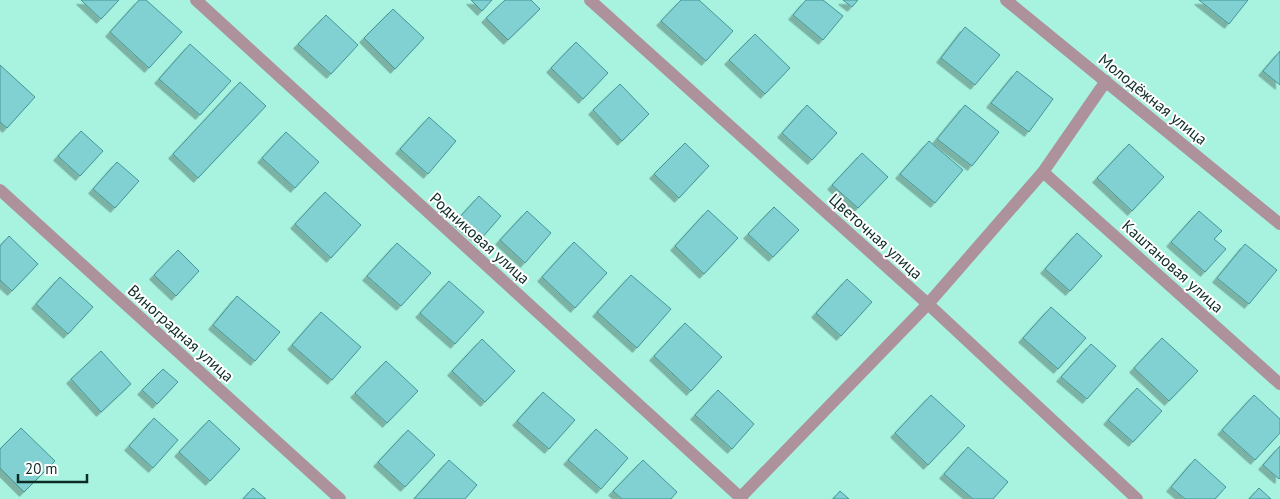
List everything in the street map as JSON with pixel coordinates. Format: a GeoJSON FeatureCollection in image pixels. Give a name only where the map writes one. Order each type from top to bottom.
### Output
{"type":"FeatureCollection","features":[{"type":"Feature","properties":{"kind":"street","name":"Родниковая улица"},"geometry":{"type":"LineString","coordinates":[[196,0],[740,499]]}},
{"type":"Feature","properties":{"kind":"street","name":"Цветочная улица"},"geometry":{"type":"LineString","coordinates":[[590,0],[928,304],[1137,499]]}},
{"type":"Feature","properties":{"kind":"street","name":"Молодёжная улица"},"geometry":{"type":"LineString","coordinates":[[1006,0],[1280,224]]}},
{"type":"Feature","properties":{"kind":"street"},"geometry":{"type":"LineString","coordinates":[[740,499],[928,304],[1043,172],[1106,81]]}},
{"type":"Feature","properties":{"kind":"street","name":"Каштановая улица"},"geometry":{"type":"LineString","coordinates":[[1043,172],[1280,384]]}},
{"type":"Feature","properties":{"kind":"street","name":"Виноградная улица"},"geometry":{"type":"LineString","coordinates":[[0,190],[340,499]]}},
{"type":"Feature","properties":{"kind":"building"},"geometry":{"type":"Polygon","coordinates":[[[81,0],[119,0],[101,19],[81,0]]]}},
{"type":"Feature","properties":{"kind":"building"},"geometry":{"type":"Polygon","coordinates":[[[139,0],[146,0],[182,32],[149,68],[110,32],[139,0]]]}},
{"type":"Feature","properties":{"kind":"building"},"geometry":{"type":"Polygon","coordinates":[[[471,0],[492,0],[482,11],[471,0]]]}},
{"type":"Feature","properties":{"kind":"building"},"geometry":{"type":"Polygon","coordinates":[[[505,0],[531,0],[540,9],[508,40],[486,18],[505,0]]]}},
{"type":"Feature","properties":{"kind":"building"},"geometry":{"type":"Polygon","coordinates":[[[681,0],[699,0],[733,31],[706,61],[661,21],[681,0]]]}},
{"type":"Feature","properties":{"kind":"building"},"geometry":{"type":"Polygon","coordinates":[[[806,0],[823,0],[843,16],[823,40],[793,15],[806,0]]]}},
{"type":"Feature","properties":{"kind":"building"},"geometry":{"type":"Polygon","coordinates":[[[843,0],[858,0],[852,7],[843,0]]]}},
{"type":"Feature","properties":{"kind":"building"},"geometry":{"type":"Polygon","coordinates":[[[1199,0],[1248,0],[1229,24],[1199,0]]]}},
{"type":"Feature","properties":{"kind":"building"},"geometry":{"type":"Polygon","coordinates":[[[393,9],[424,38],[395,69],[364,38],[393,9]]]}},
{"type":"Feature","properties":{"kind":"building"},"geometry":{"type":"Polygon","coordinates":[[[326,15],[358,45],[331,74],[298,44],[326,15]]]}},
{"type":"Feature","properties":{"kind":"building"},"geometry":{"type":"Polygon","coordinates":[[[965,27],[1000,55],[975,85],[941,58],[965,27]]]}},
{"type":"Feature","properties":{"kind":"building"},"geometry":{"type":"Polygon","coordinates":[[[755,34],[790,68],[765,94],[729,60],[755,34]]]}},
{"type":"Feature","properties":{"kind":"building"},"geometry":{"type":"Polygon","coordinates":[[[576,42],[608,73],[583,99],[551,68],[576,42]]]}},
{"type":"Feature","properties":{"kind":"building"},"geometry":{"type":"Polygon","coordinates":[[[190,44],[231,81],[200,115],[159,79],[190,44]]]}},
{"type":"Feature","properties":{"kind":"building"},"geometry":{"type":"Polygon","coordinates":[[[1280,51],[1280,85],[1263,71],[1280,51]]]}},
{"type":"Feature","properties":{"kind":"building"},"geometry":{"type":"Polygon","coordinates":[[[0,65],[35,97],[7,128],[0,122],[0,65]]]}},
{"type":"Feature","properties":{"kind":"building"},"geometry":{"type":"Polygon","coordinates":[[[1017,71],[1053,99],[1029,132],[991,103],[1017,71]]]}},
{"type":"Feature","properties":{"kind":"building"},"geometry":{"type":"Polygon","coordinates":[[[240,82],[266,106],[198,178],[173,154],[240,82]]]}},
{"type":"Feature","properties":{"kind":"building"},"geometry":{"type":"Polygon","coordinates":[[[620,84],[649,114],[622,141],[593,110],[620,84]]]}},
{"type":"Feature","properties":{"kind":"building"},"geometry":{"type":"Polygon","coordinates":[[[807,105],[837,133],[812,160],[782,133],[807,105]]]}},
{"type":"Feature","properties":{"kind":"building"},"geometry":{"type":"Polygon","coordinates":[[[965,105],[999,132],[972,166],[937,139],[965,105]]]}},
{"type":"Feature","properties":{"kind":"building"},"geometry":{"type":"Polygon","coordinates":[[[429,117],[456,141],[428,174],[400,149],[429,117]]]}},
{"type":"Feature","properties":{"kind":"building"},"geometry":{"type":"Polygon","coordinates":[[[81,131],[103,151],[80,176],[58,156],[81,131]]]}},
{"type":"Feature","properties":{"kind":"building"},"geometry":{"type":"Polygon","coordinates":[[[286,132],[319,162],[295,188],[262,158],[286,132]]]}},
{"type":"Feature","properties":{"kind":"building"},"geometry":{"type":"Polygon","coordinates":[[[929,141],[963,170],[935,203],[900,174],[929,141]]]}},
{"type":"Feature","properties":{"kind":"building"},"geometry":{"type":"Polygon","coordinates":[[[685,143],[709,166],[679,198],[654,174],[685,143]]]}},
{"type":"Feature","properties":{"kind":"building"},"geometry":{"type":"Polygon","coordinates":[[[1129,144],[1164,177],[1132,211],[1097,178],[1129,144]]]}},
{"type":"Feature","properties":{"kind":"building"},"geometry":{"type":"Polygon","coordinates":[[[862,153],[888,177],[858,208],[832,185],[862,153]]]}},
{"type":"Feature","properties":{"kind":"building"},"geometry":{"type":"Polygon","coordinates":[[[117,162],[139,181],[115,208],[93,189],[117,162]]]}},
{"type":"Feature","properties":{"kind":"building"},"geometry":{"type":"Polygon","coordinates":[[[325,192],[361,225],[331,258],[295,224],[325,192]]]}},
{"type":"Feature","properties":{"kind":"building"},"geometry":{"type":"Polygon","coordinates":[[[479,196],[501,216],[480,240],[457,220],[479,196]]]}},
{"type":"Feature","properties":{"kind":"building"},"geometry":{"type":"Polygon","coordinates":[[[774,207],[799,230],[773,257],[748,234],[774,207]]]}},
{"type":"Feature","properties":{"kind":"building"},"geometry":{"type":"Polygon","coordinates":[[[708,210],[738,238],[704,274],[675,246],[708,210]]]}},
{"type":"Feature","properties":{"kind":"building"},"geometry":{"type":"Polygon","coordinates":[[[527,211],[551,233],[525,263],[500,240],[527,211]]]}},
{"type":"Feature","properties":{"kind":"building"},"geometry":{"type":"Polygon","coordinates":[[[1199,211],[1222,231],[1214,239],[1226,249],[1205,272],[1171,242],[1199,211]]]}},
{"type":"Feature","properties":{"kind":"building"},"geometry":{"type":"Polygon","coordinates":[[[1077,233],[1102,256],[1070,291],[1045,269],[1077,233]]]}},
{"type":"Feature","properties":{"kind":"building"},"geometry":{"type":"Polygon","coordinates":[[[9,236],[38,264],[12,291],[0,280],[0,246],[9,236]]]}},
{"type":"Feature","properties":{"kind":"building"},"geometry":{"type":"Polygon","coordinates":[[[574,242],[607,273],[575,308],[542,277],[574,242]]]}},
{"type":"Feature","properties":{"kind":"building"},"geometry":{"type":"Polygon","coordinates":[[[397,243],[431,273],[401,306],[367,276],[397,243]]]}},
{"type":"Feature","properties":{"kind":"building"},"geometry":{"type":"Polygon","coordinates":[[[1245,244],[1277,270],[1249,304],[1217,278],[1245,244]]]}},
{"type":"Feature","properties":{"kind":"building"},"geometry":{"type":"Polygon","coordinates":[[[178,250],[199,271],[176,296],[154,275],[178,250]]]}},
{"type":"Feature","properties":{"kind":"building"},"geometry":{"type":"Polygon","coordinates":[[[631,275],[671,309],[637,348],[597,312],[631,275]]]}},
{"type":"Feature","properties":{"kind":"building"},"geometry":{"type":"Polygon","coordinates":[[[60,277],[93,307],[68,334],[36,304],[60,277]]]}},
{"type":"Feature","properties":{"kind":"building"},"geometry":{"type":"Polygon","coordinates":[[[847,279],[872,302],[841,336],[816,313],[847,279]]]}},
{"type":"Feature","properties":{"kind":"building"},"geometry":{"type":"Polygon","coordinates":[[[449,281],[484,312],[455,344],[420,313],[449,281]]]}},
{"type":"Feature","properties":{"kind":"building"},"geometry":{"type":"Polygon","coordinates":[[[237,296],[280,332],[255,361],[213,325],[237,296]]]}},
{"type":"Feature","properties":{"kind":"building"},"geometry":{"type":"Polygon","coordinates":[[[1051,307],[1086,338],[1058,369],[1023,338],[1051,307]]]}},
{"type":"Feature","properties":{"kind":"building"},"geometry":{"type":"Polygon","coordinates":[[[321,312],[361,347],[332,380],[292,345],[321,312]]]}},
{"type":"Feature","properties":{"kind":"building"},"geometry":{"type":"Polygon","coordinates":[[[685,323],[722,357],[691,391],[654,356],[685,323]]]}},
{"type":"Feature","properties":{"kind":"building"},"geometry":{"type":"Polygon","coordinates":[[[1162,338],[1198,371],[1169,401],[1134,368],[1162,338]]]}},
{"type":"Feature","properties":{"kind":"building"},"geometry":{"type":"Polygon","coordinates":[[[482,339],[515,371],[485,402],[452,371],[482,339]]]}},
{"type":"Feature","properties":{"kind":"building"},"geometry":{"type":"Polygon","coordinates":[[[1091,344],[1116,366],[1087,399],[1061,377],[1091,344]]]}},
{"type":"Feature","properties":{"kind":"building"},"geometry":{"type":"Polygon","coordinates":[[[101,351],[131,384],[101,412],[71,379],[101,351]]]}},
{"type":"Feature","properties":{"kind":"building"},"geometry":{"type":"Polygon","coordinates":[[[386,361],[418,391],[387,423],[355,393],[386,361]]]}},
{"type":"Feature","properties":{"kind":"building"},"geometry":{"type":"Polygon","coordinates":[[[163,369],[178,382],[157,404],[142,390],[163,369]]]}},
{"type":"Feature","properties":{"kind":"building"},"geometry":{"type":"Polygon","coordinates":[[[1137,388],[1162,411],[1133,442],[1108,420],[1137,388]]]}},
{"type":"Feature","properties":{"kind":"building"},"geometry":{"type":"Polygon","coordinates":[[[718,390],[754,424],[732,449],[695,415],[718,390]]]}},
{"type":"Feature","properties":{"kind":"building"},"geometry":{"type":"Polygon","coordinates":[[[543,392],[575,420],[549,449],[517,421],[543,392]]]}},
{"type":"Feature","properties":{"kind":"building"},"geometry":{"type":"Polygon","coordinates":[[[931,395],[965,426],[928,465],[895,433],[931,395]]]}},
{"type":"Feature","properties":{"kind":"building"},"geometry":{"type":"Polygon","coordinates":[[[1254,395],[1280,419],[1280,433],[1255,460],[1222,430],[1254,395]]]}},
{"type":"Feature","properties":{"kind":"building"},"geometry":{"type":"Polygon","coordinates":[[[154,418],[178,440],[153,468],[129,446],[154,418]]]}},
{"type":"Feature","properties":{"kind":"building"},"geometry":{"type":"Polygon","coordinates":[[[209,420],[240,449],[210,481],[179,452],[209,420]]]}},
{"type":"Feature","properties":{"kind":"building"},"geometry":{"type":"Polygon","coordinates":[[[21,428],[55,461],[24,492],[0,468],[0,449],[21,428]]]}},
{"type":"Feature","properties":{"kind":"building"},"geometry":{"type":"Polygon","coordinates":[[[596,429],[628,458],[601,489],[568,460],[596,429]]]}},
{"type":"Feature","properties":{"kind":"building"},"geometry":{"type":"Polygon","coordinates":[[[408,430],[435,455],[405,487],[378,462],[408,430]]]}},
{"type":"Feature","properties":{"kind":"building"},"geometry":{"type":"Polygon","coordinates":[[[1280,446],[1280,478],[1279,479],[1263,465],[1280,446]]]}},
{"type":"Feature","properties":{"kind":"building"},"geometry":{"type":"Polygon","coordinates":[[[968,447],[1008,482],[993,499],[973,499],[944,474],[968,447]]]}},
{"type":"Feature","properties":{"kind":"building"},"geometry":{"type":"Polygon","coordinates":[[[1195,459],[1226,487],[1215,499],[1185,499],[1171,487],[1195,459]]]}},
{"type":"Feature","properties":{"kind":"building"},"geometry":{"type":"Polygon","coordinates":[[[449,460],[477,485],[465,499],[414,499],[449,460]]]}},
{"type":"Feature","properties":{"kind":"building"},"geometry":{"type":"Polygon","coordinates":[[[643,460],[677,492],[671,499],[622,499],[613,491],[643,460]]]}},
{"type":"Feature","properties":{"kind":"building"},"geometry":{"type":"Polygon","coordinates":[[[253,488],[266,499],[243,499],[253,488]]]}},
{"type":"Feature","properties":{"kind":"building"},"geometry":{"type":"Polygon","coordinates":[[[1259,488],[1271,499],[1249,499],[1259,488]]]}},
{"type":"Feature","properties":{"kind":"building"},"geometry":{"type":"Polygon","coordinates":[[[840,491],[849,499],[833,499],[840,491]]]}}]}
